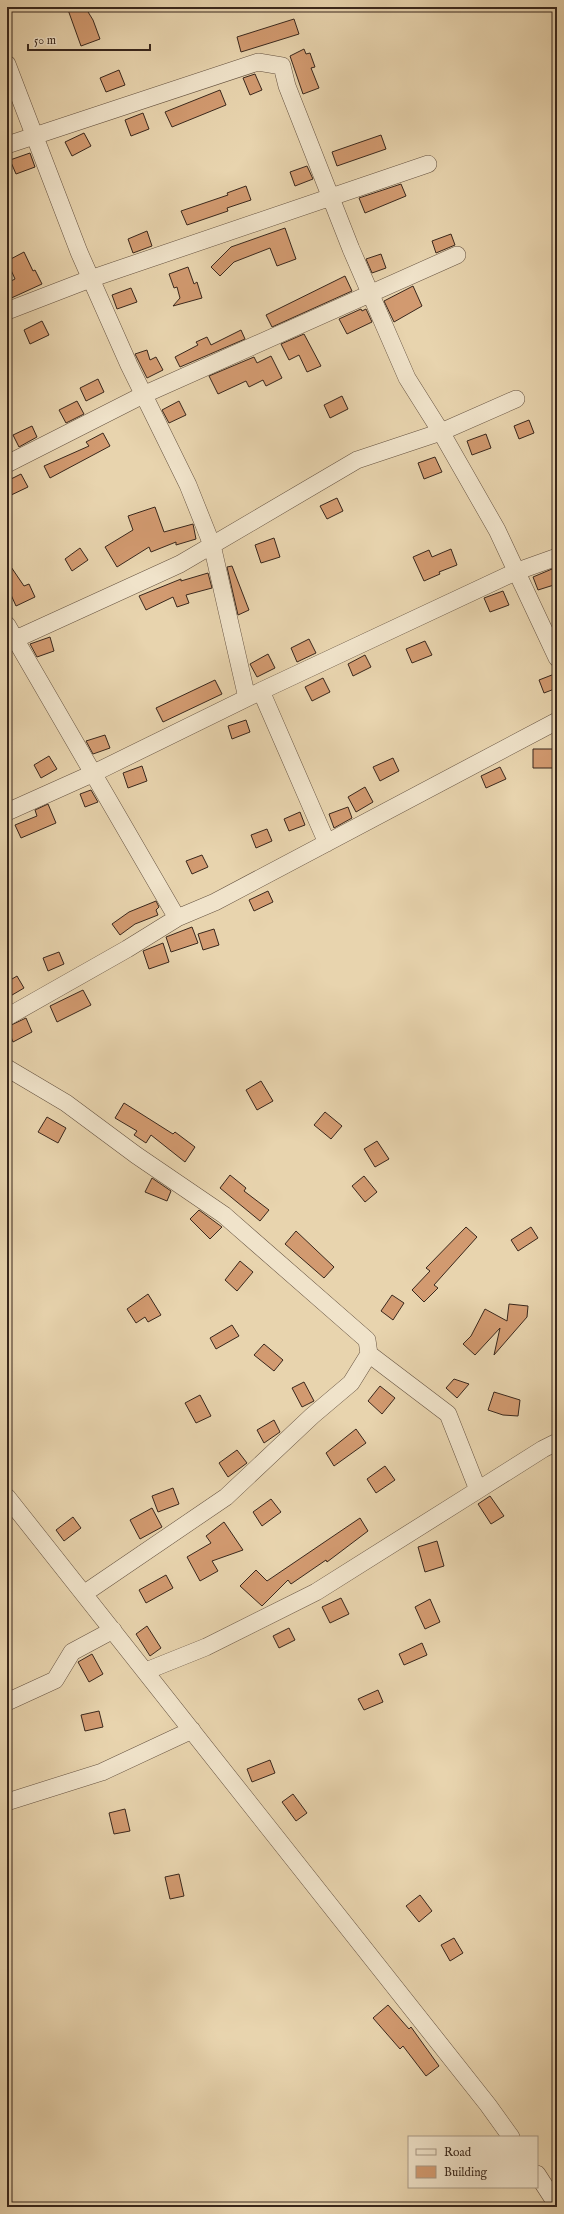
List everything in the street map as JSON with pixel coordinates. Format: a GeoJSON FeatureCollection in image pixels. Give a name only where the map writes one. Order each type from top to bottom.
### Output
{"type":"FeatureCollection","features":[{"type":"Feature","properties":{"kind":"street"},"geometry":{"type":"LineString","coordinates":[[7,145],[258,62],[282,66],[287,86],[330,196],[370,295],[407,378],[441,432],[497,530],[515,572],[557,658]]}},
{"type":"Feature","properties":{"kind":"street"},"geometry":{"type":"LineString","coordinates":[[7,64],[90,279],[143,395],[188,485],[212,545],[254,694],[327,844]]}},
{"type":"Feature","properties":{"kind":"street"},"geometry":{"type":"LineString","coordinates":[[7,311],[90,279],[330,196],[428,164]]}},
{"type":"Feature","properties":{"kind":"street"},"geometry":{"type":"LineString","coordinates":[[7,464],[143,395],[457,255]]}},
{"type":"Feature","properties":{"kind":"street"},"geometry":{"type":"LineString","coordinates":[[11,642],[180,564],[357,460],[441,432],[516,399]]}},
{"type":"Feature","properties":{"kind":"street"},"geometry":{"type":"LineString","coordinates":[[7,812],[94,773],[254,694],[515,572],[557,557]]}},
{"type":"Feature","properties":{"kind":"street"},"geometry":{"type":"LineString","coordinates":[[7,625],[11,642],[94,773],[178,918]]}},
{"type":"Feature","properties":{"kind":"street"},"geometry":{"type":"LineString","coordinates":[[7,1017],[121,953],[178,918],[215,902],[327,844],[557,721]]}},
{"type":"Feature","properties":{"kind":"street"},"geometry":{"type":"LineString","coordinates":[[7,1068],[66,1103],[224,1215],[367,1340],[369,1354],[351,1383],[312,1416],[226,1497],[84,1594]]}},
{"type":"Feature","properties":{"kind":"street"},"geometry":{"type":"LineString","coordinates":[[369,1354],[448,1414],[478,1490]]}},
{"type":"Feature","properties":{"kind":"street"},"geometry":{"type":"LineString","coordinates":[[146,1671],[206,1648],[316,1592],[543,1449],[557,1442]]}},
{"type":"Feature","properties":{"kind":"street"},"geometry":{"type":"LineString","coordinates":[[7,1497],[488,2104],[510,2136]]}},
{"type":"Feature","properties":{"kind":"street"},"geometry":{"type":"LineString","coordinates":[[7,1702],[55,1680],[72,1652],[113,1630]]}},
{"type":"Feature","properties":{"kind":"street"},"geometry":{"type":"LineString","coordinates":[[7,1802],[102,1772],[192,1730]]}},
{"type":"Feature","properties":{"kind":"street"},"geometry":{"type":"LineString","coordinates":[[538,2176],[557,2205]]}},
{"type":"Feature","properties":{"kind":"building"},"geometry":{"type":"Polygon","coordinates":[[[67,7],[85,7],[93,20],[100,39],[81,46],[67,7]]]}},
{"type":"Feature","properties":{"kind":"building"},"geometry":{"type":"Polygon","coordinates":[[[294,19],[299,34],[241,52],[237,37],[294,19]]]}},
{"type":"Feature","properties":{"kind":"building"},"geometry":{"type":"Polygon","coordinates":[[[304,49],[306,54],[310,53],[315,67],[311,68],[319,88],[303,94],[290,56],[304,49]]]}},
{"type":"Feature","properties":{"kind":"building"},"geometry":{"type":"Polygon","coordinates":[[[119,70],[125,85],[106,92],[100,78],[119,70]]]}},
{"type":"Feature","properties":{"kind":"building"},"geometry":{"type":"Polygon","coordinates":[[[255,74],[262,90],[250,95],[243,78],[255,74]]]}},
{"type":"Feature","properties":{"kind":"building"},"geometry":{"type":"Polygon","coordinates":[[[220,90],[226,105],[172,127],[165,112],[220,90]]]}},
{"type":"Feature","properties":{"kind":"building"},"geometry":{"type":"Polygon","coordinates":[[[143,113],[149,129],[131,136],[125,120],[143,113]]]}},
{"type":"Feature","properties":{"kind":"building"},"geometry":{"type":"Polygon","coordinates":[[[84,133],[91,146],[72,156],[65,142],[84,133]]]}},
{"type":"Feature","properties":{"kind":"building"},"geometry":{"type":"Polygon","coordinates":[[[381,135],[386,149],[337,166],[332,152],[381,135]]]}},
{"type":"Feature","properties":{"kind":"building"},"geometry":{"type":"Polygon","coordinates":[[[30,153],[35,167],[16,174],[10,160],[30,153]]]}},
{"type":"Feature","properties":{"kind":"building"},"geometry":{"type":"Polygon","coordinates":[[[307,166],[313,179],[295,186],[290,172],[307,166]]]}},
{"type":"Feature","properties":{"kind":"building"},"geometry":{"type":"Polygon","coordinates":[[[401,184],[406,196],[365,213],[359,198],[401,184]]]}},
{"type":"Feature","properties":{"kind":"building"},"geometry":{"type":"Polygon","coordinates":[[[246,186],[251,200],[227,208],[228,211],[187,225],[181,211],[228,195],[227,193],[246,186]]]}},
{"type":"Feature","properties":{"kind":"building"},"geometry":{"type":"Polygon","coordinates":[[[285,228],[296,259],[277,266],[270,248],[234,262],[220,276],[211,267],[231,247],[285,228]]]}},
{"type":"Feature","properties":{"kind":"building"},"geometry":{"type":"Polygon","coordinates":[[[147,231],[152,246],[133,253],[128,239],[147,231]]]}},
{"type":"Feature","properties":{"kind":"building"},"geometry":{"type":"Polygon","coordinates":[[[451,234],[455,245],[436,253],[432,241],[451,234]]]}},
{"type":"Feature","properties":{"kind":"building"},"geometry":{"type":"Polygon","coordinates":[[[24,252],[33,271],[35,270],[42,284],[7,300],[7,283],[15,279],[7,261],[24,252]]]}},
{"type":"Feature","properties":{"kind":"building"},"geometry":{"type":"Polygon","coordinates":[[[381,254],[386,268],[372,273],[366,259],[381,254]]]}},
{"type":"Feature","properties":{"kind":"building"},"geometry":{"type":"Polygon","coordinates":[[[188,267],[194,284],[197,282],[202,298],[173,306],[180,298],[177,287],[174,288],[169,274],[188,267]]]}},
{"type":"Feature","properties":{"kind":"building"},"geometry":{"type":"Polygon","coordinates":[[[345,276],[352,291],[272,327],[266,315],[345,276]]]}},
{"type":"Feature","properties":{"kind":"building"},"geometry":{"type":"Polygon","coordinates":[[[413,286],[422,306],[394,322],[384,301],[413,286]]]}},
{"type":"Feature","properties":{"kind":"building"},"geometry":{"type":"Polygon","coordinates":[[[131,288],[137,302],[117,309],[112,295],[131,288]]]}},
{"type":"Feature","properties":{"kind":"building"},"geometry":{"type":"Polygon","coordinates":[[[361,309],[362,311],[366,309],[372,322],[347,334],[339,319],[361,309]]]}},
{"type":"Feature","properties":{"kind":"building"},"geometry":{"type":"Polygon","coordinates":[[[42,321],[49,335],[30,344],[24,330],[42,321]]]}},
{"type":"Feature","properties":{"kind":"building"},"geometry":{"type":"Polygon","coordinates":[[[241,330],[245,339],[180,367],[175,357],[198,345],[196,342],[207,337],[211,345],[241,330]]]}},
{"type":"Feature","properties":{"kind":"building"},"geometry":{"type":"Polygon","coordinates":[[[304,334],[321,366],[307,372],[299,355],[289,360],[281,344],[304,334]]]}},
{"type":"Feature","properties":{"kind":"building"},"geometry":{"type":"Polygon","coordinates":[[[147,350],[150,360],[156,357],[163,370],[147,378],[135,354],[147,350]]]}},
{"type":"Feature","properties":{"kind":"building"},"geometry":{"type":"Polygon","coordinates":[[[271,356],[282,378],[266,386],[263,380],[249,387],[246,381],[218,394],[209,376],[254,357],[257,363],[271,356]]]}},
{"type":"Feature","properties":{"kind":"building"},"geometry":{"type":"Polygon","coordinates":[[[98,379],[104,392],[86,401],[80,388],[98,379]]]}},
{"type":"Feature","properties":{"kind":"building"},"geometry":{"type":"Polygon","coordinates":[[[342,396],[348,409],[330,418],[324,405],[342,396]]]}},
{"type":"Feature","properties":{"kind":"building"},"geometry":{"type":"Polygon","coordinates":[[[77,401],[84,414],[66,423],[59,410],[77,401]]]}},
{"type":"Feature","properties":{"kind":"building"},"geometry":{"type":"Polygon","coordinates":[[[179,401],[186,415],[169,423],[162,410],[179,401]]]}},
{"type":"Feature","properties":{"kind":"building"},"geometry":{"type":"Polygon","coordinates":[[[529,420],[534,433],[519,439],[514,426],[529,420]]]}},
{"type":"Feature","properties":{"kind":"building"},"geometry":{"type":"Polygon","coordinates":[[[32,426],[37,437],[19,447],[13,435],[32,426]]]}},
{"type":"Feature","properties":{"kind":"building"},"geometry":{"type":"Polygon","coordinates":[[[103,433],[110,446],[50,478],[44,466],[89,446],[86,442],[103,433]]]}},
{"type":"Feature","properties":{"kind":"building"},"geometry":{"type":"Polygon","coordinates":[[[486,434],[491,448],[472,455],[467,441],[486,434]]]}},
{"type":"Feature","properties":{"kind":"building"},"geometry":{"type":"Polygon","coordinates":[[[435,457],[442,472],[424,479],[418,463],[435,457]]]}},
{"type":"Feature","properties":{"kind":"building"},"geometry":{"type":"Polygon","coordinates":[[[21,474],[28,487],[7,497],[7,481],[21,474]]]}},
{"type":"Feature","properties":{"kind":"building"},"geometry":{"type":"Polygon","coordinates":[[[337,498],[343,511],[327,519],[320,506],[337,498]]]}},
{"type":"Feature","properties":{"kind":"building"},"geometry":{"type":"Polygon","coordinates":[[[155,507],[164,532],[193,524],[196,539],[176,545],[176,542],[151,552],[149,547],[117,567],[105,547],[133,530],[128,516],[155,507]]]}},
{"type":"Feature","properties":{"kind":"building"},"geometry":{"type":"Polygon","coordinates":[[[274,538],[280,557],[261,563],[255,545],[274,538]]]}},
{"type":"Feature","properties":{"kind":"building"},"geometry":{"type":"Polygon","coordinates":[[[80,548],[88,560],[72,571],[65,559],[80,548]]]}},
{"type":"Feature","properties":{"kind":"building"},"geometry":{"type":"Polygon","coordinates":[[[451,549],[457,565],[439,572],[440,574],[424,581],[413,557],[429,550],[432,557],[451,549]]]}},
{"type":"Feature","properties":{"kind":"building"},"geometry":{"type":"Polygon","coordinates":[[[7,561],[24,586],[29,584],[35,597],[16,606],[7,586],[7,561]]]}},
{"type":"Feature","properties":{"kind":"building"},"geometry":{"type":"Polygon","coordinates":[[[232,566],[249,610],[238,615],[227,567],[232,566]]]}},
{"type":"Feature","properties":{"kind":"building"},"geometry":{"type":"Polygon","coordinates":[[[552,569],[557,584],[538,590],[533,577],[552,569]]]}},
{"type":"Feature","properties":{"kind":"building"},"geometry":{"type":"Polygon","coordinates":[[[208,573],[212,588],[186,595],[189,603],[177,607],[173,597],[146,610],[139,596],[181,579],[181,581],[208,573]]]}},
{"type":"Feature","properties":{"kind":"building"},"geometry":{"type":"Polygon","coordinates":[[[503,591],[509,605],[490,612],[484,598],[503,591]]]}},
{"type":"Feature","properties":{"kind":"building"},"geometry":{"type":"Polygon","coordinates":[[[50,637],[54,651],[37,657],[30,644],[50,637]]]}},
{"type":"Feature","properties":{"kind":"building"},"geometry":{"type":"Polygon","coordinates":[[[309,639],[316,653],[297,662],[291,648],[309,639]]]}},
{"type":"Feature","properties":{"kind":"building"},"geometry":{"type":"Polygon","coordinates":[[[425,641],[432,655],[412,663],[406,649],[425,641]]]}},
{"type":"Feature","properties":{"kind":"building"},"geometry":{"type":"Polygon","coordinates":[[[268,654],[275,668],[257,677],[250,664],[268,654]]]}},
{"type":"Feature","properties":{"kind":"building"},"geometry":{"type":"Polygon","coordinates":[[[365,655],[371,667],[353,676],[348,664],[365,655]]]}},
{"type":"Feature","properties":{"kind":"building"},"geometry":{"type":"Polygon","coordinates":[[[557,673],[557,688],[544,693],[539,680],[557,673]]]}},
{"type":"Feature","properties":{"kind":"building"},"geometry":{"type":"Polygon","coordinates":[[[323,678],[330,692],[312,701],[305,687],[323,678]]]}},
{"type":"Feature","properties":{"kind":"building"},"geometry":{"type":"Polygon","coordinates":[[[215,680],[222,694],[163,722],[156,708],[215,680]]]}},
{"type":"Feature","properties":{"kind":"building"},"geometry":{"type":"Polygon","coordinates":[[[246,720],[250,732],[232,739],[228,726],[246,720]]]}},
{"type":"Feature","properties":{"kind":"building"},"geometry":{"type":"Polygon","coordinates":[[[105,735],[110,748],[93,754],[86,741],[105,735]]]}},
{"type":"Feature","properties":{"kind":"building"},"geometry":{"type":"Polygon","coordinates":[[[533,749],[555,749],[556,768],[533,768],[533,749]]]}},
{"type":"Feature","properties":{"kind":"building"},"geometry":{"type":"Polygon","coordinates":[[[49,756],[57,769],[41,778],[34,765],[49,756]]]}},
{"type":"Feature","properties":{"kind":"building"},"geometry":{"type":"Polygon","coordinates":[[[393,758],[399,771],[380,781],[373,767],[393,758]]]}},
{"type":"Feature","properties":{"kind":"building"},"geometry":{"type":"Polygon","coordinates":[[[142,766],[147,781],[128,788],[123,773],[142,766]]]}},
{"type":"Feature","properties":{"kind":"building"},"geometry":{"type":"Polygon","coordinates":[[[500,767],[506,779],[486,788],[481,776],[500,767]]]}},
{"type":"Feature","properties":{"kind":"building"},"geometry":{"type":"Polygon","coordinates":[[[365,787],[373,802],[356,812],[348,797],[365,787]]]}},
{"type":"Feature","properties":{"kind":"building"},"geometry":{"type":"Polygon","coordinates":[[[91,790],[98,802],[85,807],[80,794],[91,790]]]}},
{"type":"Feature","properties":{"kind":"building"},"geometry":{"type":"Polygon","coordinates":[[[48,804],[56,823],[21,838],[15,825],[37,816],[35,810],[48,804]]]}},
{"type":"Feature","properties":{"kind":"building"},"geometry":{"type":"Polygon","coordinates":[[[348,807],[352,818],[334,828],[329,814],[348,807]]]}},
{"type":"Feature","properties":{"kind":"building"},"geometry":{"type":"Polygon","coordinates":[[[300,812],[305,825],[289,831],[284,819],[300,812]]]}},
{"type":"Feature","properties":{"kind":"building"},"geometry":{"type":"Polygon","coordinates":[[[267,829],[272,841],[256,848],[251,835],[267,829]]]}},
{"type":"Feature","properties":{"kind":"building"},"geometry":{"type":"Polygon","coordinates":[[[202,855],[208,867],[192,874],[186,861],[202,855]]]}},
{"type":"Feature","properties":{"kind":"building"},"geometry":{"type":"Polygon","coordinates":[[[268,891],[273,902],[254,911],[249,900],[268,891]]]}},
{"type":"Feature","properties":{"kind":"building"},"geometry":{"type":"Polygon","coordinates":[[[156,901],[159,907],[156,910],[158,915],[135,924],[120,935],[112,924],[129,912],[156,901]]]}},
{"type":"Feature","properties":{"kind":"building"},"geometry":{"type":"Polygon","coordinates":[[[192,927],[198,943],[171,952],[166,937],[192,927]]]}},
{"type":"Feature","properties":{"kind":"building"},"geometry":{"type":"Polygon","coordinates":[[[214,929],[219,945],[203,950],[198,934],[214,929]]]}},
{"type":"Feature","properties":{"kind":"building"},"geometry":{"type":"Polygon","coordinates":[[[163,943],[169,962],[149,969],[143,951],[163,943]]]}},
{"type":"Feature","properties":{"kind":"building"},"geometry":{"type":"Polygon","coordinates":[[[59,952],[64,964],[48,971],[43,958],[59,952]]]}},
{"type":"Feature","properties":{"kind":"building"},"geometry":{"type":"Polygon","coordinates":[[[17,976],[24,988],[7,998],[7,982],[17,976]]]}},
{"type":"Feature","properties":{"kind":"building"},"geometry":{"type":"Polygon","coordinates":[[[83,990],[91,1005],[57,1022],[50,1006],[83,990]]]}},
{"type":"Feature","properties":{"kind":"building"},"geometry":{"type":"Polygon","coordinates":[[[26,1018],[32,1032],[13,1042],[7,1027],[26,1018]]]}},
{"type":"Feature","properties":{"kind":"building"},"geometry":{"type":"Polygon","coordinates":[[[261,1081],[273,1101],[257,1110],[246,1090],[261,1081]]]}},
{"type":"Feature","properties":{"kind":"building"},"geometry":{"type":"Polygon","coordinates":[[[124,1103],[173,1134],[175,1132],[195,1147],[185,1162],[151,1135],[146,1143],[134,1135],[137,1131],[115,1118],[124,1103]]]}},
{"type":"Feature","properties":{"kind":"building"},"geometry":{"type":"Polygon","coordinates":[[[325,1112],[342,1126],[331,1139],[314,1125],[325,1112]]]}},
{"type":"Feature","properties":{"kind":"building"},"geometry":{"type":"Polygon","coordinates":[[[47,1117],[66,1128],[58,1143],[38,1132],[47,1117]]]}},
{"type":"Feature","properties":{"kind":"building"},"geometry":{"type":"Polygon","coordinates":[[[377,1141],[389,1159],[375,1167],[364,1149],[377,1141]]]}},
{"type":"Feature","properties":{"kind":"building"},"geometry":{"type":"Polygon","coordinates":[[[230,1175],[246,1188],[244,1191],[269,1210],[260,1221],[220,1188],[230,1175]]]}},
{"type":"Feature","properties":{"kind":"building"},"geometry":{"type":"Polygon","coordinates":[[[364,1176],[377,1192],[365,1202],[352,1186],[364,1176]]]}},
{"type":"Feature","properties":{"kind":"building"},"geometry":{"type":"Polygon","coordinates":[[[152,1178],[171,1191],[167,1201],[145,1192],[152,1178]]]}},
{"type":"Feature","properties":{"kind":"building"},"geometry":{"type":"Polygon","coordinates":[[[199,1210],[222,1227],[210,1239],[190,1219],[199,1210]]]}},
{"type":"Feature","properties":{"kind":"building"},"geometry":{"type":"Polygon","coordinates":[[[466,1227],[477,1237],[434,1285],[438,1288],[424,1302],[412,1290],[430,1271],[426,1268],[466,1227]]]}},
{"type":"Feature","properties":{"kind":"building"},"geometry":{"type":"Polygon","coordinates":[[[531,1227],[538,1238],[518,1251],[511,1240],[531,1227]]]}},
{"type":"Feature","properties":{"kind":"building"},"geometry":{"type":"Polygon","coordinates":[[[296,1231],[334,1267],[324,1278],[285,1244],[296,1231]]]}},
{"type":"Feature","properties":{"kind":"building"},"geometry":{"type":"Polygon","coordinates":[[[240,1261],[253,1272],[237,1291],[225,1280],[240,1261]]]}},
{"type":"Feature","properties":{"kind":"building"},"geometry":{"type":"Polygon","coordinates":[[[148,1294],[161,1315],[148,1322],[145,1317],[136,1323],[127,1309],[148,1294]]]}},
{"type":"Feature","properties":{"kind":"building"},"geometry":{"type":"Polygon","coordinates":[[[392,1295],[404,1303],[393,1320],[381,1311],[392,1295]]]}},
{"type":"Feature","properties":{"kind":"building"},"geometry":{"type":"Polygon","coordinates":[[[509,1304],[528,1306],[527,1317],[494,1355],[500,1328],[475,1355],[463,1344],[471,1336],[485,1309],[507,1321],[509,1304]]]}},
{"type":"Feature","properties":{"kind":"building"},"geometry":{"type":"Polygon","coordinates":[[[232,1325],[239,1336],[216,1349],[210,1338],[232,1325]]]}},
{"type":"Feature","properties":{"kind":"building"},"geometry":{"type":"Polygon","coordinates":[[[264,1344],[283,1360],[274,1371],[254,1355],[264,1344]]]}},
{"type":"Feature","properties":{"kind":"building"},"geometry":{"type":"Polygon","coordinates":[[[454,1379],[469,1384],[457,1398],[446,1388],[454,1379]]]}},
{"type":"Feature","properties":{"kind":"building"},"geometry":{"type":"Polygon","coordinates":[[[304,1382],[314,1401],[302,1407],[292,1388],[304,1382]]]}},
{"type":"Feature","properties":{"kind":"building"},"geometry":{"type":"Polygon","coordinates":[[[380,1386],[395,1398],[382,1414],[368,1401],[380,1386]]]}},
{"type":"Feature","properties":{"kind":"building"},"geometry":{"type":"Polygon","coordinates":[[[494,1392],[520,1400],[518,1416],[503,1415],[488,1410],[494,1392]]]}},
{"type":"Feature","properties":{"kind":"building"},"geometry":{"type":"Polygon","coordinates":[[[200,1395],[211,1416],[196,1423],[185,1403],[200,1395]]]}},
{"type":"Feature","properties":{"kind":"building"},"geometry":{"type":"Polygon","coordinates":[[[274,1420],[280,1432],[264,1443],[257,1430],[274,1420]]]}},
{"type":"Feature","properties":{"kind":"building"},"geometry":{"type":"Polygon","coordinates":[[[356,1429],[366,1443],[334,1466],[326,1453],[356,1429]]]}},
{"type":"Feature","properties":{"kind":"building"},"geometry":{"type":"Polygon","coordinates":[[[237,1450],[247,1463],[228,1477],[219,1463],[237,1450]]]}},
{"type":"Feature","properties":{"kind":"building"},"geometry":{"type":"Polygon","coordinates":[[[385,1466],[395,1480],[376,1493],[367,1479],[385,1466]]]}},
{"type":"Feature","properties":{"kind":"building"},"geometry":{"type":"Polygon","coordinates":[[[173,1488],[179,1504],[158,1512],[152,1496],[173,1488]]]}},
{"type":"Feature","properties":{"kind":"building"},"geometry":{"type":"Polygon","coordinates":[[[490,1496],[504,1516],[491,1524],[478,1504],[490,1496]]]}},
{"type":"Feature","properties":{"kind":"building"},"geometry":{"type":"Polygon","coordinates":[[[271,1499],[281,1512],[262,1526],[253,1512],[271,1499]]]}},
{"type":"Feature","properties":{"kind":"building"},"geometry":{"type":"Polygon","coordinates":[[[152,1508],[162,1527],[140,1539],[130,1520],[152,1508]]]}},
{"type":"Feature","properties":{"kind":"building"},"geometry":{"type":"Polygon","coordinates":[[[73,1517],[81,1528],[64,1541],[56,1530],[73,1517]]]}},
{"type":"Feature","properties":{"kind":"building"},"geometry":{"type":"Polygon","coordinates":[[[360,1518],[368,1531],[327,1562],[326,1560],[291,1584],[288,1580],[262,1606],[240,1586],[256,1570],[267,1581],[360,1518]]]}},
{"type":"Feature","properties":{"kind":"building"},"geometry":{"type":"Polygon","coordinates":[[[224,1522],[243,1550],[212,1561],[218,1571],[200,1581],[187,1557],[211,1543],[206,1536],[224,1522]]]}},
{"type":"Feature","properties":{"kind":"building"},"geometry":{"type":"Polygon","coordinates":[[[437,1541],[444,1566],[425,1572],[418,1547],[437,1541]]]}},
{"type":"Feature","properties":{"kind":"building"},"geometry":{"type":"Polygon","coordinates":[[[166,1575],[173,1588],[146,1603],[139,1590],[166,1575]]]}},
{"type":"Feature","properties":{"kind":"building"},"geometry":{"type":"Polygon","coordinates":[[[341,1598],[349,1614],[330,1623],[322,1607],[341,1598]]]}},
{"type":"Feature","properties":{"kind":"building"},"geometry":{"type":"Polygon","coordinates":[[[430,1599],[440,1622],[425,1629],[415,1607],[430,1599]]]}},
{"type":"Feature","properties":{"kind":"building"},"geometry":{"type":"Polygon","coordinates":[[[147,1626],[161,1648],[150,1656],[136,1634],[147,1626]]]}},
{"type":"Feature","properties":{"kind":"building"},"geometry":{"type":"Polygon","coordinates":[[[289,1628],[295,1640],[279,1648],[273,1636],[289,1628]]]}},
{"type":"Feature","properties":{"kind":"building"},"geometry":{"type":"Polygon","coordinates":[[[422,1643],[427,1655],[404,1665],[399,1654],[422,1643]]]}},
{"type":"Feature","properties":{"kind":"building"},"geometry":{"type":"Polygon","coordinates":[[[92,1654],[103,1674],[89,1682],[78,1662],[92,1654]]]}},
{"type":"Feature","properties":{"kind":"building"},"geometry":{"type":"Polygon","coordinates":[[[378,1690],[383,1702],[364,1710],[358,1699],[378,1690]]]}},
{"type":"Feature","properties":{"kind":"building"},"geometry":{"type":"Polygon","coordinates":[[[99,1711],[103,1727],[85,1731],[81,1715],[99,1711]]]}},
{"type":"Feature","properties":{"kind":"building"},"geometry":{"type":"Polygon","coordinates":[[[270,1760],[275,1773],[252,1782],[247,1769],[270,1760]]]}},
{"type":"Feature","properties":{"kind":"building"},"geometry":{"type":"Polygon","coordinates":[[[293,1794],[307,1813],[296,1821],[282,1802],[293,1794]]]}},
{"type":"Feature","properties":{"kind":"building"},"geometry":{"type":"Polygon","coordinates":[[[125,1809],[130,1831],[114,1834],[109,1813],[125,1809]]]}},
{"type":"Feature","properties":{"kind":"building"},"geometry":{"type":"Polygon","coordinates":[[[179,1874],[184,1896],[170,1899],[165,1877],[179,1874]]]}},
{"type":"Feature","properties":{"kind":"building"},"geometry":{"type":"Polygon","coordinates":[[[420,1895],[432,1911],[419,1922],[406,1906],[420,1895]]]}},
{"type":"Feature","properties":{"kind":"building"},"geometry":{"type":"Polygon","coordinates":[[[454,1938],[463,1953],[450,1961],[441,1945],[454,1938]]]}},
{"type":"Feature","properties":{"kind":"building"},"geometry":{"type":"Polygon","coordinates":[[[388,2005],[409,2029],[411,2027],[439,2066],[426,2076],[403,2046],[400,2049],[373,2018],[388,2005]]]}}]}
